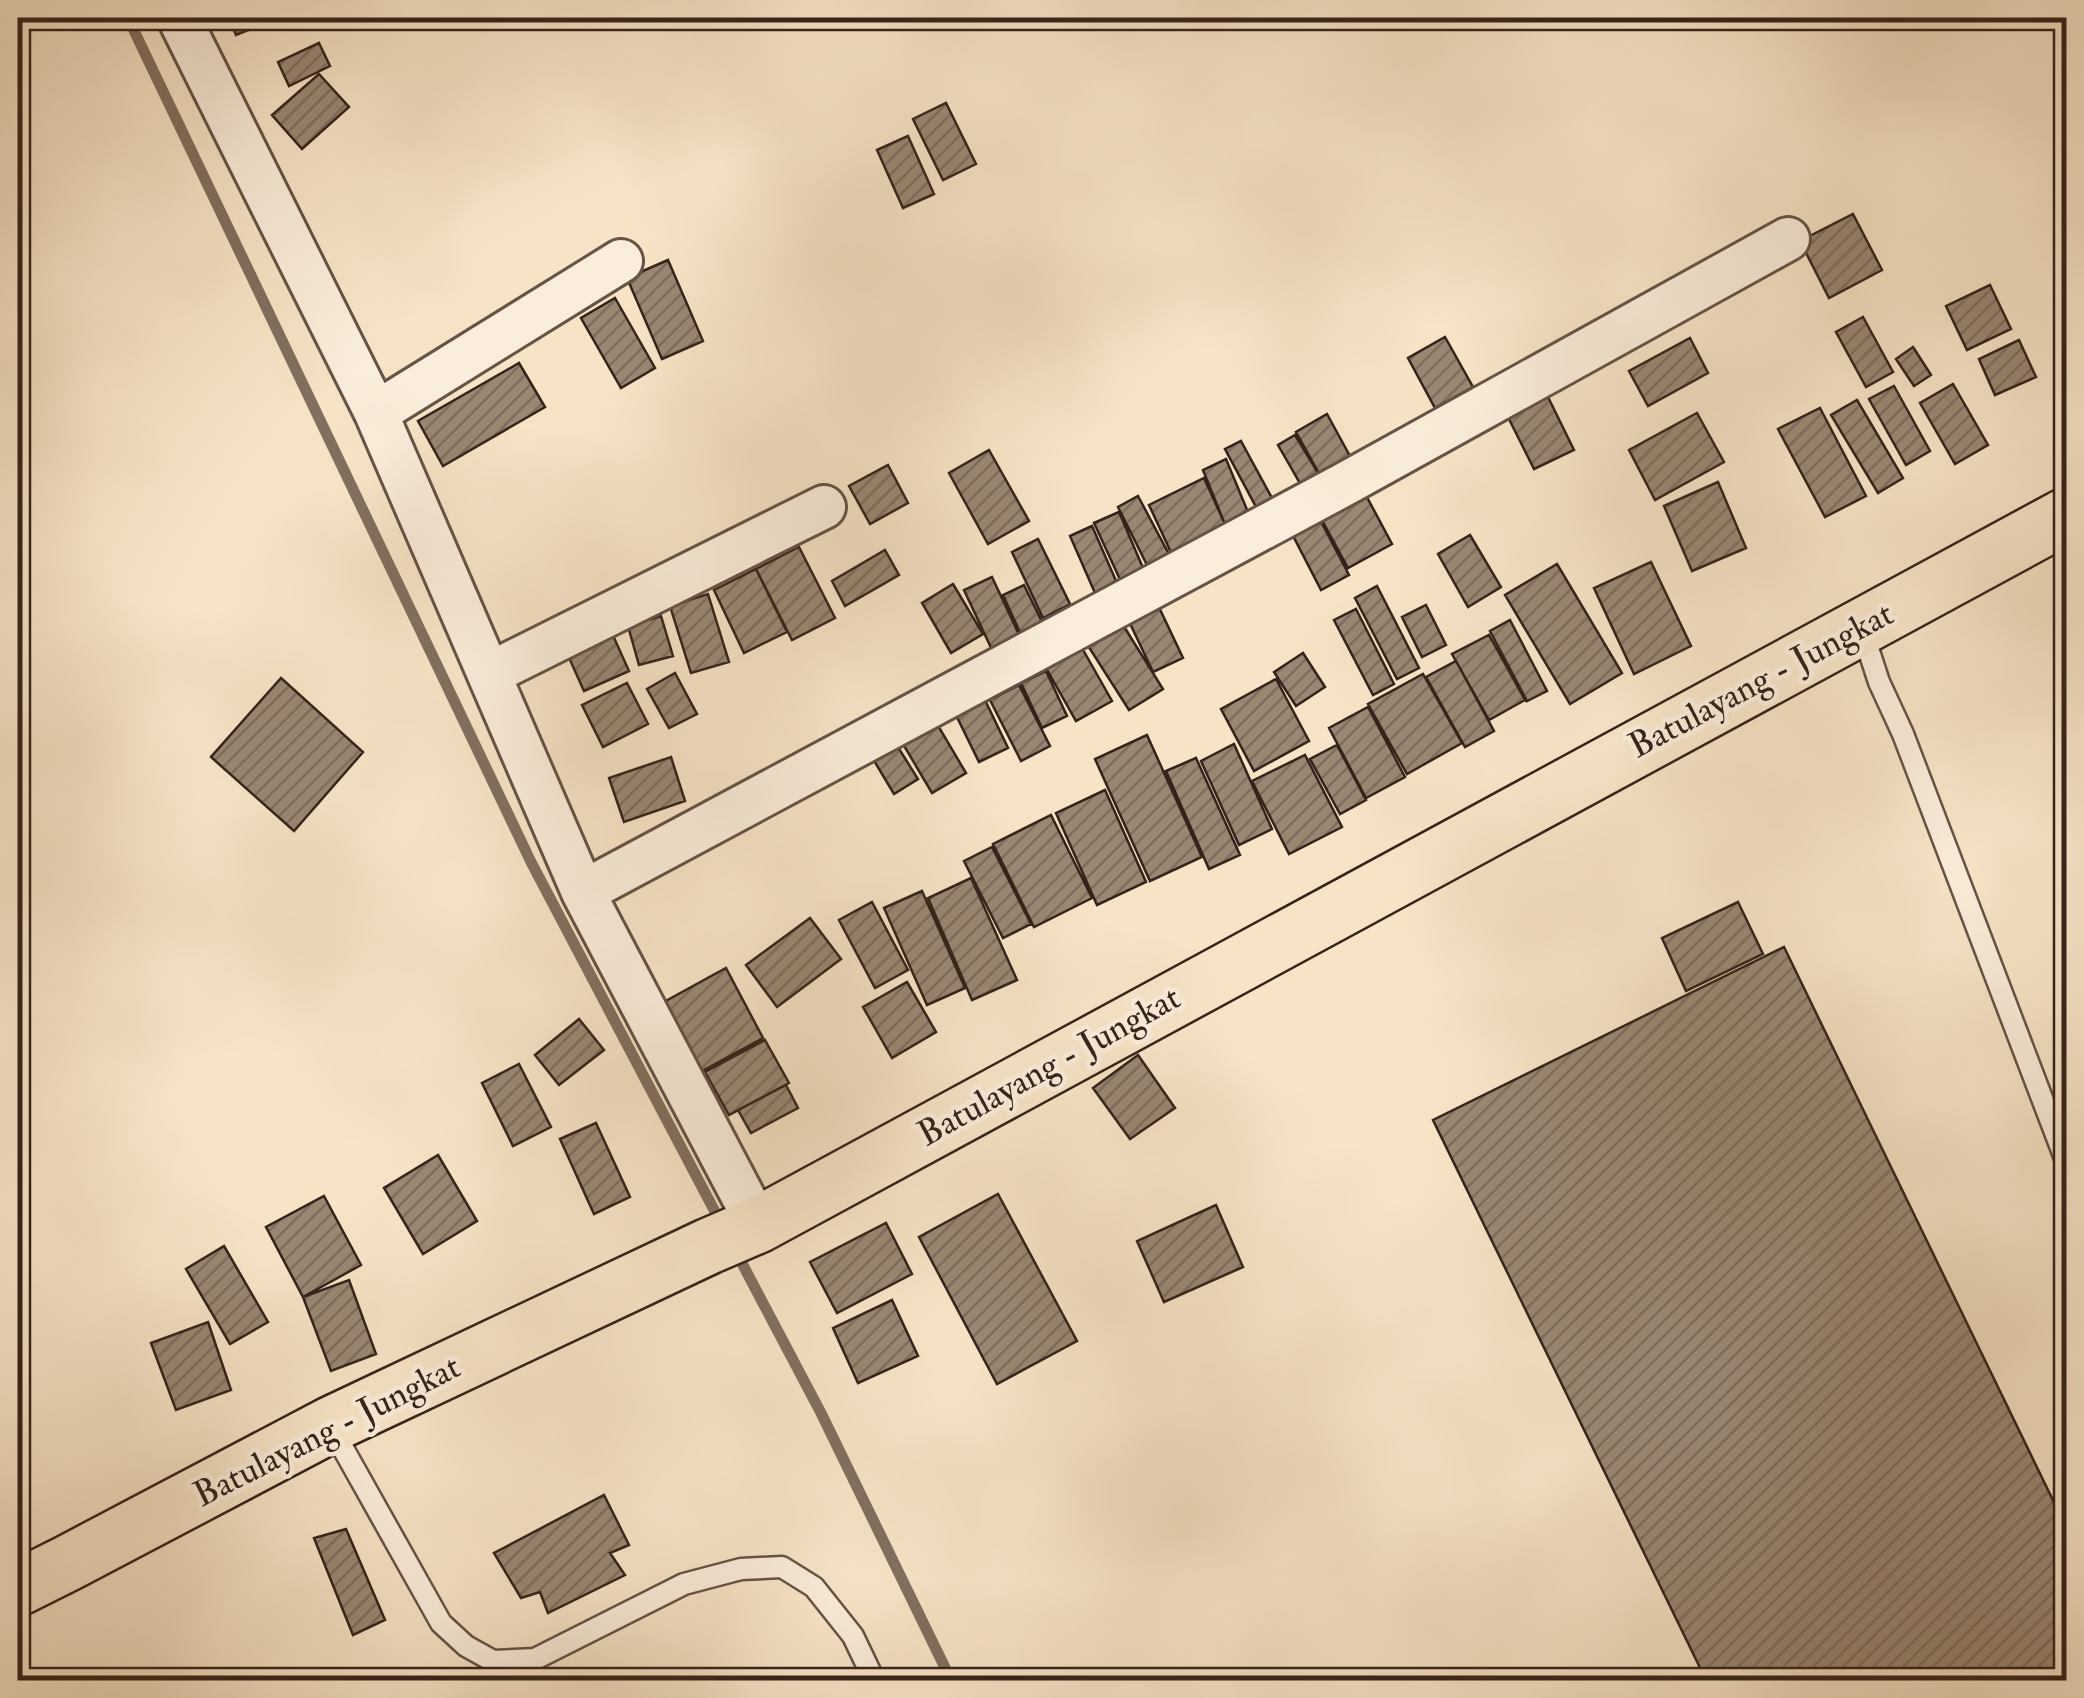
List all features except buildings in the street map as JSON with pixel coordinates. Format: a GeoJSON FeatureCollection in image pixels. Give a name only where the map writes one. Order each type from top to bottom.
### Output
{"type":"FeatureCollection","features":[{"type":"Feature","properties":{"kind":"highway","name":"Batulayang - Jungkat"},"geometry":{"type":"LineString","coordinates":[[18,1588],[330,1425],[736,1234],[2066,516]]}},
{"type":"Feature","properties":{"kind":"street"},"geometry":{"type":"LineString","coordinates":[[180,18],[376,413],[736,1234]]}},
{"type":"Feature","properties":{"kind":"street"},"geometry":{"type":"LineString","coordinates":[[584,892],[1343,486],[1788,239]]}},
{"type":"Feature","properties":{"kind":"street"},"geometry":{"type":"LineString","coordinates":[[376,413],[621,262]]}},
{"type":"Feature","properties":{"kind":"street"},"geometry":{"type":"LineString","coordinates":[[489,674],[824,507]]}},
{"type":"Feature","properties":{"kind":"lane"},"geometry":{"type":"LineString","coordinates":[[1861,626],[2066,1162]]}},
{"type":"Feature","properties":{"kind":"lane"},"geometry":{"type":"LineString","coordinates":[[330,1425],[441,1624],[466,1646],[493,1660],[536,1659],[684,1584],[741,1569],[782,1566],[814,1587],[852,1636],[874,1680]]}},
{"type":"Feature","properties":{"kind":"waterway"},"geometry":{"type":"LineString","coordinates":[[128,18],[531,862],[722,1225]]}},
{"type":"Feature","properties":{"kind":"waterway"},"geometry":{"type":"LineString","coordinates":[[735,1250],[821,1413],[951,1680]]}}]}
